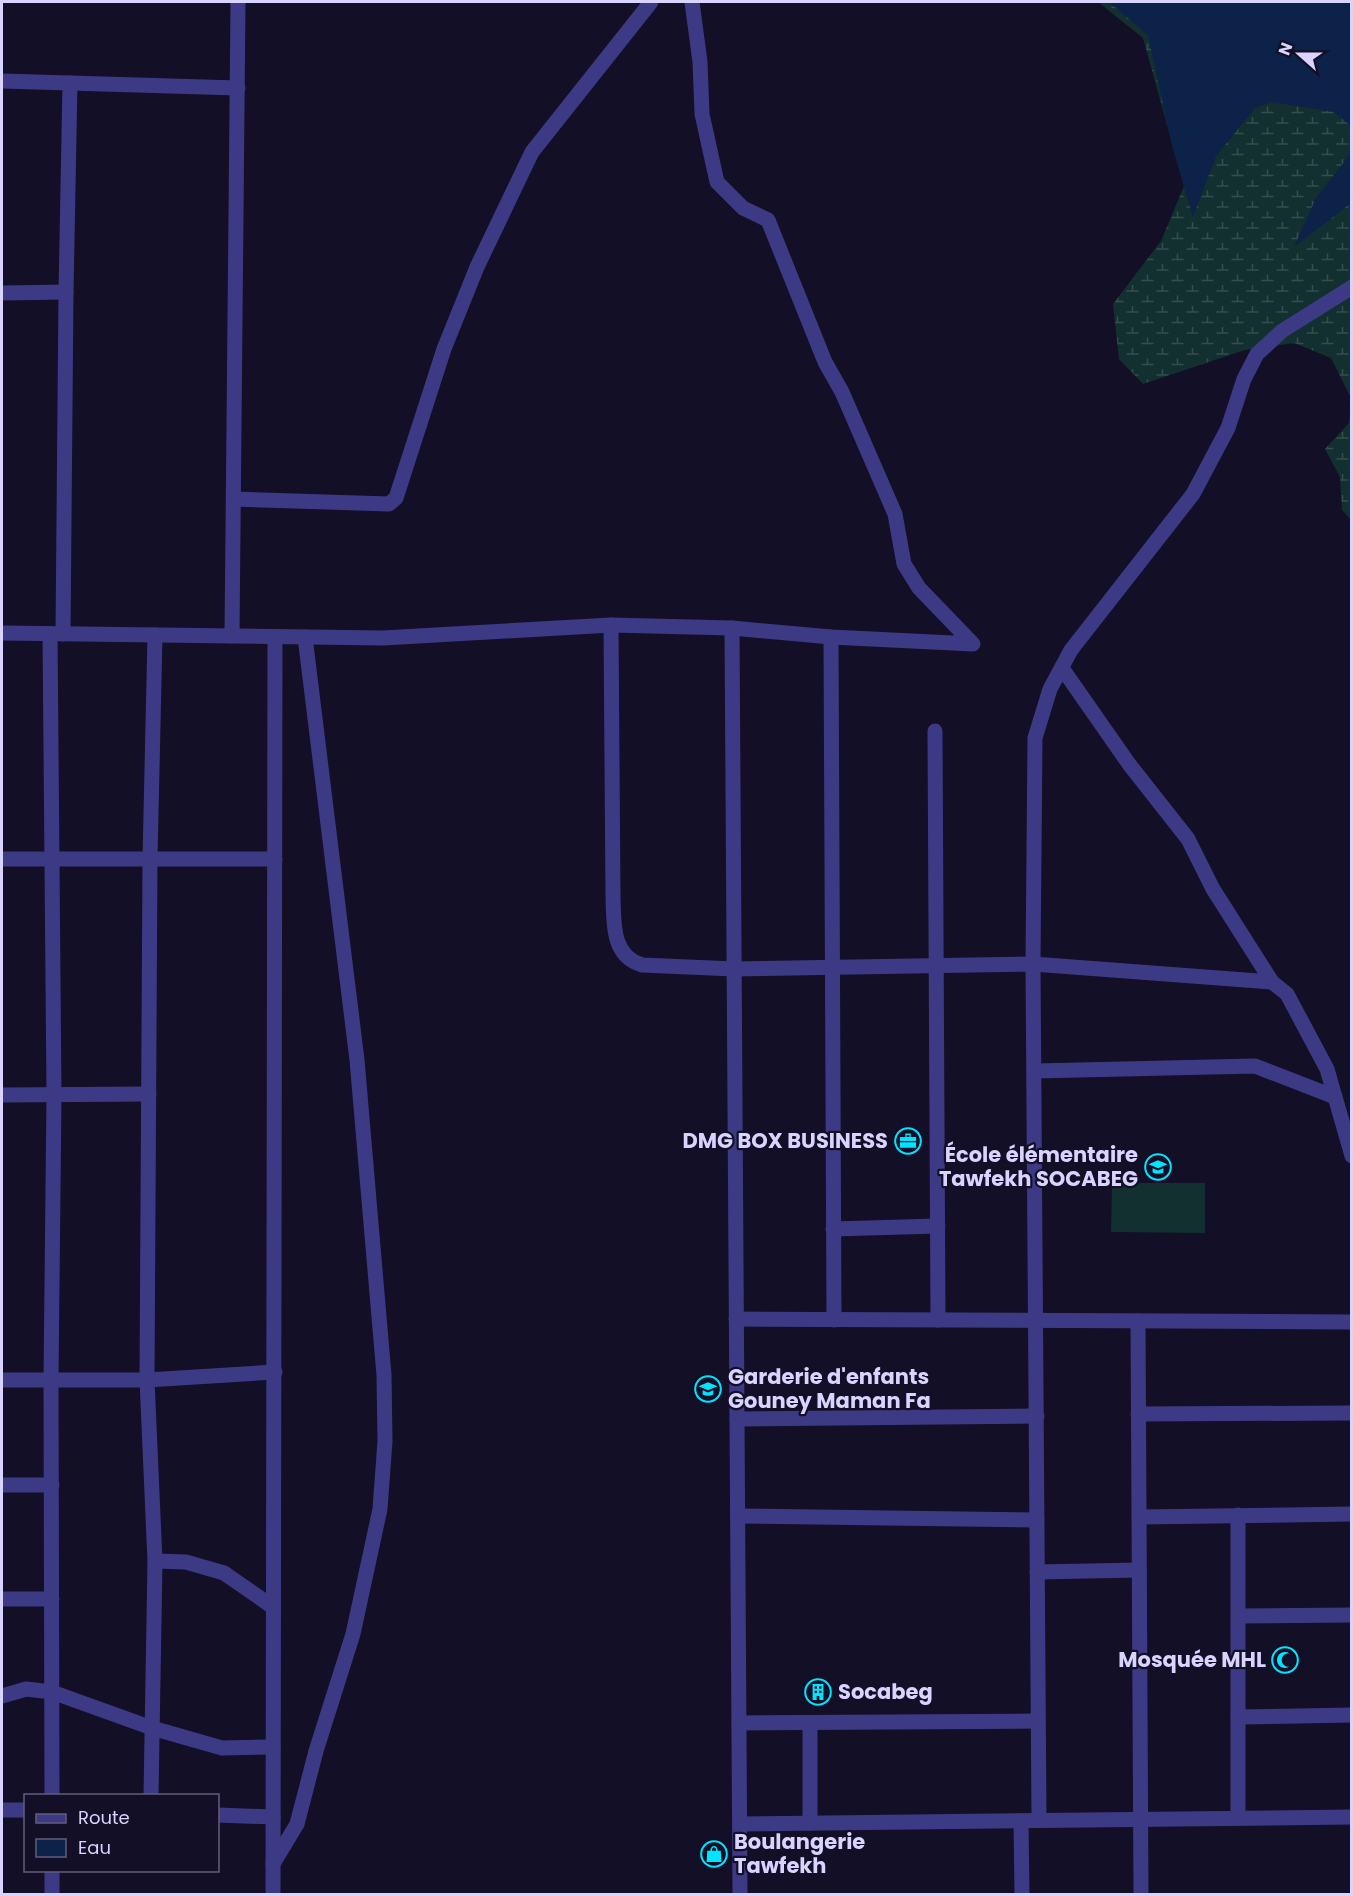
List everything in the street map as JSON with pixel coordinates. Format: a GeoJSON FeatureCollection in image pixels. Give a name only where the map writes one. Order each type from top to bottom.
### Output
{"type":"FeatureCollection","features":[{"type":"Feature","properties":{"kind":"street"},"geometry":{"type":"LineString","coordinates":[[232,636],[238,2]]}},
{"type":"Feature","properties":{"kind":"street"},"geometry":{"type":"LineString","coordinates":[[234,499],[389,504],[396,498],[444,349],[477,267],[532,152],[651,2]]}},
{"type":"Feature","properties":{"kind":"street"},"geometry":{"type":"LineString","coordinates":[[2,633],[383,638],[611,625],[732,628],[831,637],[973,644],[919,588],[904,564],[895,514],[842,392],[825,362],[768,220],[743,208],[717,182],[702,114],[700,62],[692,2]]}},
{"type":"Feature","properties":{"kind":"street"},"geometry":{"type":"LineString","coordinates":[[2,81],[238,88]]}},
{"type":"Feature","properties":{"kind":"street"},"geometry":{"type":"LineString","coordinates":[[52,1794],[51,1380],[54,1095],[51,859],[70,83]]}},
{"type":"Feature","properties":{"kind":"street"},"geometry":{"type":"LineString","coordinates":[[1039,1820],[1033,964],[1035,738],[1050,689],[1071,651],[1193,494],[1228,428],[1244,379],[1257,354],[1282,331],[1352,287]]}},
{"type":"Feature","properties":{"kind":"street"},"geometry":{"type":"LineString","coordinates":[[2,293],[66,292]]}},
{"type":"Feature","properties":{"kind":"street"},"geometry":{"type":"LineString","coordinates":[[611,625],[612,896],[615,934],[621,949],[632,962],[642,965],[734,969],[1033,964],[1272,982]]}},
{"type":"Feature","properties":{"kind":"street"},"geometry":{"type":"LineString","coordinates":[[732,628],[740,1894]]}},
{"type":"Feature","properties":{"kind":"street"},"geometry":{"type":"LineString","coordinates":[[151,1794],[155,1561],[147,1380],[150,859],[155,635]]}},
{"type":"Feature","properties":{"kind":"street"},"geometry":{"type":"LineString","coordinates":[[273,1894],[275,637]]}},
{"type":"Feature","properties":{"kind":"street"},"geometry":{"type":"LineString","coordinates":[[273,1864],[297,1824],[316,1751],[353,1634],[380,1509],[385,1441],[384,1375],[357,1060],[305,637]]}},
{"type":"Feature","properties":{"kind":"street"},"geometry":{"type":"LineString","coordinates":[[831,637],[834,1320]]}},
{"type":"Feature","properties":{"kind":"street"},"geometry":{"type":"LineString","coordinates":[[1062,668],[1129,764],[1188,839],[1213,889],[1272,982],[1287,994],[1327,1069],[1335,1096],[1347,1121],[1352,1156]]}},
{"type":"Feature","properties":{"kind":"street"},"geometry":{"type":"LineString","coordinates":[[935,731],[938,1320]]}},
{"type":"Feature","properties":{"kind":"street"},"geometry":{"type":"LineString","coordinates":[[2,859],[275,860]]}},
{"type":"Feature","properties":{"kind":"street"},"geometry":{"type":"LineString","coordinates":[[1035,1071],[1255,1066],[1335,1096]]}},
{"type":"Feature","properties":{"kind":"street"},"geometry":{"type":"LineString","coordinates":[[2,1095],[149,1094]]}},
{"type":"Feature","properties":{"kind":"street"},"geometry":{"type":"LineString","coordinates":[[834,1229],[938,1226]]}},
{"type":"Feature","properties":{"kind":"street"},"geometry":{"type":"LineString","coordinates":[[736,1319],[1352,1322]]}},
{"type":"Feature","properties":{"kind":"street"},"geometry":{"type":"LineString","coordinates":[[1138,1321],[1141,1894]]}},
{"type":"Feature","properties":{"kind":"street"},"geometry":{"type":"LineString","coordinates":[[2,1380],[147,1380],[275,1372]]}},
{"type":"Feature","properties":{"kind":"street"},"geometry":{"type":"LineString","coordinates":[[1138,1414],[1352,1413]]}},
{"type":"Feature","properties":{"kind":"street"},"geometry":{"type":"LineString","coordinates":[[737,1419],[1037,1416]]}},
{"type":"Feature","properties":{"kind":"street"},"geometry":{"type":"LineString","coordinates":[[2,1485],[52,1485]]}},
{"type":"Feature","properties":{"kind":"street"},"geometry":{"type":"LineString","coordinates":[[1139,1517],[1352,1514]]}},
{"type":"Feature","properties":{"kind":"street"},"geometry":{"type":"LineString","coordinates":[[1238,1818],[1239,1515]]}},
{"type":"Feature","properties":{"kind":"street"},"geometry":{"type":"LineString","coordinates":[[738,1516],[1037,1520]]}},
{"type":"Feature","properties":{"kind":"street"},"geometry":{"type":"LineString","coordinates":[[155,1561],[186,1562],[224,1573],[273,1607]]}},
{"type":"Feature","properties":{"kind":"street"},"geometry":{"type":"LineString","coordinates":[[1037,1572],[1139,1570]]}},
{"type":"Feature","properties":{"kind":"street"},"geometry":{"type":"LineString","coordinates":[[2,1599],[52,1599]]}},
{"type":"Feature","properties":{"kind":"street"},"geometry":{"type":"LineString","coordinates":[[1238,1616],[1352,1614]]}},
{"type":"Feature","properties":{"kind":"street"},"geometry":{"type":"LineString","coordinates":[[2,1696],[26,1689],[52,1692],[153,1728],[222,1748],[273,1747]]}},
{"type":"Feature","properties":{"kind":"street"},"geometry":{"type":"LineString","coordinates":[[1238,1717],[1352,1715]]}},
{"type":"Feature","properties":{"kind":"street"},"geometry":{"type":"LineString","coordinates":[[739,1723],[1037,1721]]}},
{"type":"Feature","properties":{"kind":"street"},"geometry":{"type":"LineString","coordinates":[[810,1722],[810,1823]]}},
{"type":"Feature","properties":{"kind":"street"},"geometry":{"type":"LineString","coordinates":[[2,1810],[24,1810]]}},
{"type":"Feature","properties":{"kind":"street"},"geometry":{"type":"LineString","coordinates":[[219,1815],[273,1817]]}},
{"type":"Feature","properties":{"kind":"street"},"geometry":{"type":"LineString","coordinates":[[740,1824],[1352,1817]]}},
{"type":"Feature","properties":{"kind":"street"},"geometry":{"type":"LineString","coordinates":[[1021,1821],[1022,1894]]}},
{"type":"Feature","properties":{"kind":"street"},"geometry":{"type":"LineString","coordinates":[[52,1872],[52,1894]]}},
{"type":"Feature","properties":{"kind":"green space"},"geometry":{"type":"Polygon","coordinates":[[[1098,2],[1351,2],[1351,398],[1331,358],[1294,343],[1245,350],[1143,384],[1119,359],[1113,304],[1161,241],[1184,186],[1143,38],[1098,2]]]}},
{"type":"Feature","properties":{"kind":"green space"},"geometry":{"type":"Polygon","coordinates":[[[1351,399],[1351,520],[1342,510],[1340,477],[1325,449],[1349,423],[1351,399]]]}},
{"type":"Feature","properties":{"kind":"green space"},"geometry":{"type":"Polygon","coordinates":[[[1112,1183],[1205,1183],[1205,1233],[1111,1232],[1112,1183]]]}},
{"type":"Feature","properties":{"kind":"water"},"geometry":{"type":"Polygon","coordinates":[[[1109,2],[1351,2],[1351,126],[1334,112],[1272,102],[1255,108],[1216,156],[1193,217],[1172,146],[1148,35],[1109,2]]]}},
{"type":"Feature","properties":{"kind":"water"},"geometry":{"type":"Polygon","coordinates":[[[1351,153],[1351,203],[1294,247],[1316,198],[1351,153]]]}},
{"type":"Feature","properties":{"kind":"place","name":"DMG BOX BUSINESS"},"geometry":{"type":"Point","coordinates":[908,1141]}},
{"type":"Feature","properties":{"kind":"place","name":"École élémentaire Tawfekh SOCABEG"},"geometry":{"type":"Point","coordinates":[1158,1167]}},
{"type":"Feature","properties":{"kind":"place","name":"Garderie d'enfants Gouney Maman Fa"},"geometry":{"type":"Point","coordinates":[708,1389]}},
{"type":"Feature","properties":{"kind":"place","name":"Mosquée MHL"},"geometry":{"type":"Point","coordinates":[1285,1660]}},
{"type":"Feature","properties":{"kind":"place","name":"Socabeg"},"geometry":{"type":"Point","coordinates":[818,1692]}},
{"type":"Feature","properties":{"kind":"place","name":"Boulangerie Tawfekh"},"geometry":{"type":"Point","coordinates":[714,1854]}}]}
